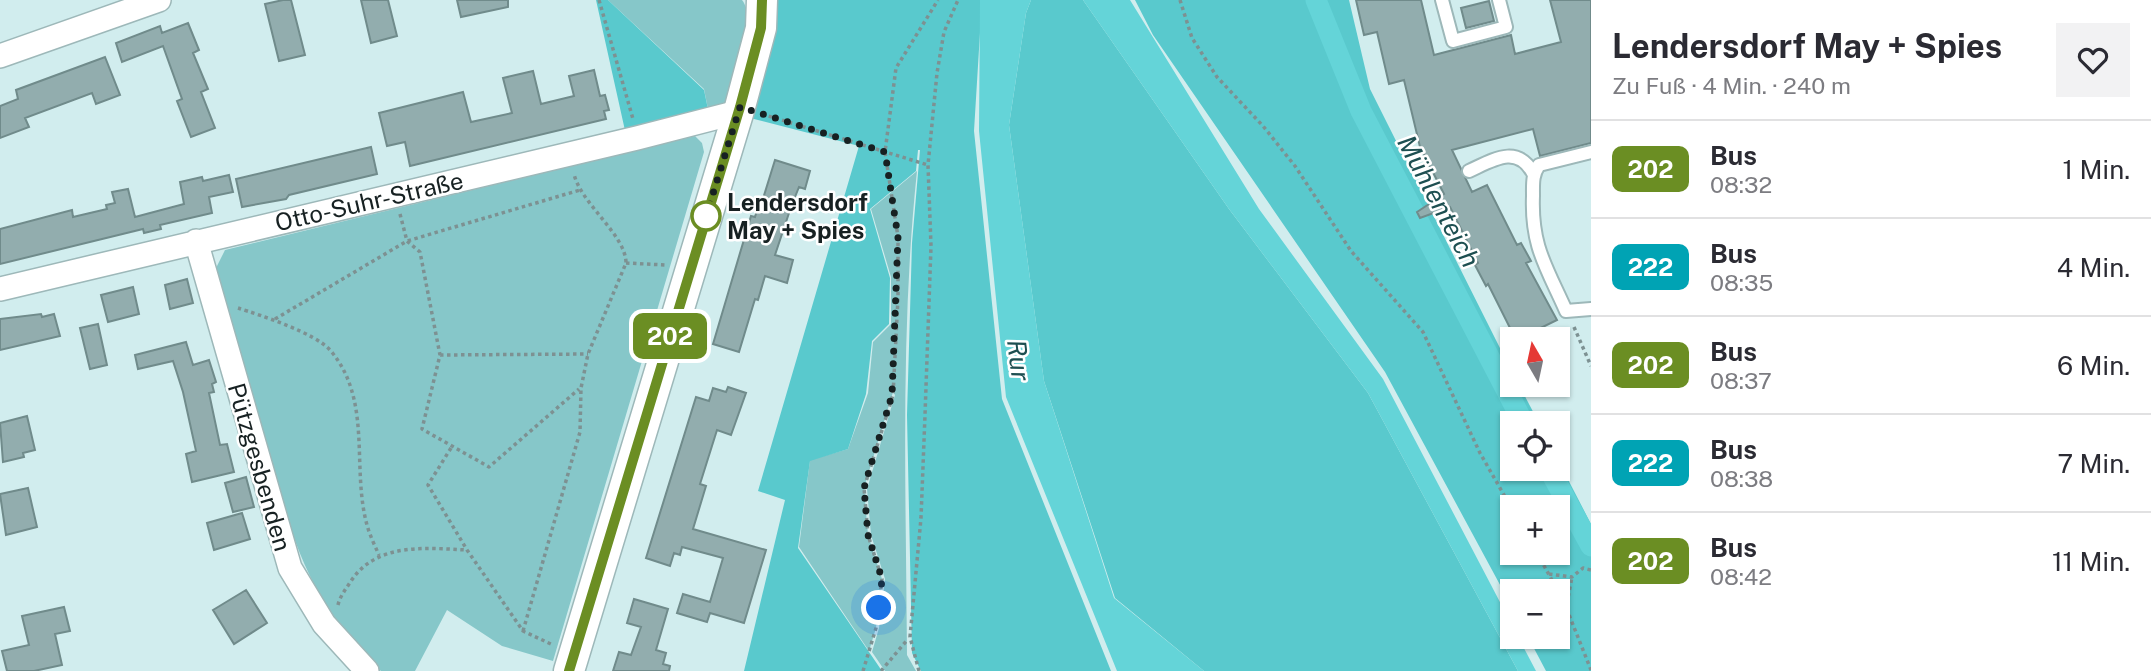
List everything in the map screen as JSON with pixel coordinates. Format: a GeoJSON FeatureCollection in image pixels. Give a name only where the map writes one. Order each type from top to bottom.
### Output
{"type":"FeatureCollection","features":[{"type":"Feature","properties":{"kind":"street"},"geometry":{"type":"LineString","coordinates":[[572,662],[739,109],[761,28],[762,0]]}},
{"type":"Feature","properties":{"kind":"street"},"geometry":{"type":"LineString","coordinates":[[0,56],[146,2]]}},
{"type":"Feature","properties":{"kind":"street","name":"Otto-Suhr-Straße"},"geometry":{"type":"LineString","coordinates":[[0,289],[570,155],[739,109]]}},
{"type":"Feature","properties":{"kind":"street","name":"Pützgesbenden"},"geometry":{"type":"LineString","coordinates":[[197,241],[290,568],[334,636],[367,671]]}},
{"type":"Feature","properties":{"kind":"lane"},"geometry":{"type":"LineString","coordinates":[[1443,0],[1453,41],[1506,27],[1499,0]]}},
{"type":"Feature","properties":{"kind":"lane"},"geometry":{"type":"LineString","coordinates":[[1591,152],[1539,165],[1534,173],[1534,241],[1566,310],[1591,309]]}},
{"type":"Feature","properties":{"kind":"lane"},"geometry":{"type":"LineString","coordinates":[[1469,171],[1508,155],[1524,160],[1534,173]]}},
{"type":"Feature","properties":{"kind":"path"},"geometry":{"type":"LineString","coordinates":[[599,0],[637,138]]}},
{"type":"Feature","properties":{"kind":"path"},"geometry":{"type":"LineString","coordinates":[[863,671],[876,628],[882,579],[868,535],[864,488],[892,395],[898,298],[898,237],[885,152],[896,68],[938,0]]}},
{"type":"Feature","properties":{"kind":"path"},"geometry":{"type":"LineString","coordinates":[[919,671],[910,638],[921,518],[925,415],[931,246],[928,165],[939,59],[944,32],[958,0]]}},
{"type":"Feature","properties":{"kind":"path"},"geometry":{"type":"LineString","coordinates":[[1180,0],[1192,38],[1217,77],[1263,126],[1295,166],[1351,251],[1423,332],[1480,453],[1504,495]]}},
{"type":"Feature","properties":{"kind":"path"},"geometry":{"type":"LineString","coordinates":[[739,109],[928,165]]}},
{"type":"Feature","properties":{"kind":"path"},"geometry":{"type":"LineString","coordinates":[[523,631],[580,432],[581,388],[588,354],[626,263],[622,247],[580,190],[570,155]]}},
{"type":"Feature","properties":{"kind":"path"},"geometry":{"type":"LineString","coordinates":[[275,319],[407,241],[580,190]]}},
{"type":"Feature","properties":{"kind":"path"},"geometry":{"type":"LineString","coordinates":[[394,195],[407,241],[420,252],[440,355],[422,429],[451,448],[489,467],[581,388]]}},
{"type":"Feature","properties":{"kind":"path"},"geometry":{"type":"LineString","coordinates":[[626,263],[691,267]]}},
{"type":"Feature","properties":{"kind":"path"},"geometry":{"type":"LineString","coordinates":[[212,299],[275,319],[328,348],[345,374],[357,408],[366,525],[379,555]]}},
{"type":"Feature","properties":{"kind":"path"},"geometry":{"type":"LineString","coordinates":[[1566,310],[1591,366]]}},
{"type":"Feature","properties":{"kind":"path"},"geometry":{"type":"LineString","coordinates":[[440,355],[588,354]]}},
{"type":"Feature","properties":{"kind":"path"},"geometry":{"type":"LineString","coordinates":[[451,448],[428,485],[467,550],[523,631],[572,662]]}},
{"type":"Feature","properties":{"kind":"path"},"geometry":{"type":"LineString","coordinates":[[334,636],[339,600],[358,572],[379,555],[418,548],[467,550]]}},
{"type":"Feature","properties":{"kind":"path"},"geometry":{"type":"LineString","coordinates":[[1544,565],[1552,579]]}},
{"type":"Feature","properties":{"kind":"path"},"geometry":{"type":"LineString","coordinates":[[1570,588],[1572,577],[1583,568],[1591,570]]}},
{"type":"Feature","properties":{"kind":"path"},"geometry":{"type":"LineString","coordinates":[[1549,574],[1572,577]]}},
{"type":"Feature","properties":{"kind":"path"},"geometry":{"type":"LineString","coordinates":[[1570,617],[1590,669]]}},
{"type":"Feature","properties":{"kind":"path"},"geometry":{"type":"LineString","coordinates":[[881,671],[910,638]]}},
{"type":"Feature","properties":{"kind":"shaded area"},"geometry":{"type":"Polygon","coordinates":[[[596,0],[608,0],[704,90],[709,114],[626,135],[596,0]]]}},
{"type":"Feature","properties":{"kind":"shaded area"},"geometry":{"type":"Polygon","coordinates":[[[608,0],[742,0],[747,10],[746,38],[724,111],[709,114],[704,89],[608,0]]]}},
{"type":"Feature","properties":{"kind":"shaded area"},"geometry":{"type":"Polygon","coordinates":[[[778,0],[982,0],[974,131],[1002,399],[1111,671],[921,671],[912,653],[907,415],[912,243],[918,150],[916,171],[870,209],[890,278],[889,324],[872,341],[866,394],[848,449],[810,461],[798,548],[882,671],[744,671],[785,500],[758,491],[859,146],[746,117],[778,0]]]}},
{"type":"Feature","properties":{"kind":"shaded area"},"geometry":{"type":"Polygon","coordinates":[[[1031,0],[1083,0],[1229,209],[1368,393],[1500,638],[1500,649],[1506,649],[1518,671],[1204,671],[1115,598],[1044,381],[1009,125],[1026,13],[1031,0]]]}},
{"type":"Feature","properties":{"kind":"shaded area"},"geometry":{"type":"Polygon","coordinates":[[[1135,0],[1349,0],[1370,89],[1500,348],[1500,397],[1525,397],[1533,411],[1500,411],[1500,481],[1569,481],[1591,524],[1591,671],[1546,671],[1534,649],[1570,649],[1570,579],[1500,579],[1500,585],[1385,372],[1153,35],[1135,0]]]}},
{"type":"Feature","properties":{"kind":"shaded area"},"geometry":{"type":"Polygon","coordinates":[[[695,136],[702,143],[704,152],[553,661],[502,646],[447,610],[415,671],[381,671],[335,620],[303,561],[291,529],[215,270],[225,250],[695,136]]]}},
{"type":"Feature","properties":{"kind":"shaded area"},"geometry":{"type":"Polygon","coordinates":[[[917,171],[908,291],[905,413],[907,655],[916,671],[885,671],[872,652],[879,628],[885,579],[871,535],[867,489],[895,395],[893,392],[864,488],[868,535],[882,579],[876,628],[869,651],[799,547],[810,460],[848,449],[868,393],[873,342],[891,324],[891,277],[871,209],[917,171]]]}},
{"type":"Feature","properties":{"kind":"water","name":"Rur"},"geometry":{"type":"Polygon","coordinates":[[[980,0],[1031,0],[1026,13],[1009,125],[1044,381],[1114,598],[1204,671],[1117,671],[1006,397],[979,131],[980,0]]]}},
{"type":"Feature","properties":{"kind":"water"},"geometry":{"type":"Polygon","coordinates":[[[1083,0],[1130,0],[1259,209],[1383,379],[1500,602],[1500,638],[1368,393],[1229,209],[1083,0]]]}},
{"type":"Feature","properties":{"kind":"water"},"geometry":{"type":"Polygon","coordinates":[[[1506,649],[1524,649],[1536,671],[1518,671],[1506,649]]]}},
{"type":"Feature","properties":{"kind":"building"},"geometry":{"type":"Polygon","coordinates":[[[291,0],[305,55],[279,61],[265,4],[291,0]]]}},
{"type":"Feature","properties":{"kind":"building"},"geometry":{"type":"Polygon","coordinates":[[[361,0],[388,0],[397,36],[371,43],[361,0]]]}},
{"type":"Feature","properties":{"kind":"building"},"geometry":{"type":"Polygon","coordinates":[[[457,0],[508,0],[508,7],[461,17],[457,0]]]}},
{"type":"Feature","properties":{"kind":"building"},"geometry":{"type":"Polygon","coordinates":[[[1356,0],[1421,0],[1434,55],[1511,35],[1515,54],[1561,42],[1550,0],[1591,0],[1591,143],[1540,156],[1533,129],[1452,150],[1472,192],[1487,185],[1517,245],[1521,243],[1531,261],[1526,263],[1557,320],[1543,327],[1510,327],[1488,284],[1486,286],[1475,265],[1478,263],[1450,207],[1420,218],[1417,212],[1444,194],[1420,147],[1404,80],[1389,84],[1377,32],[1364,35],[1356,0]]]}},
{"type":"Feature","properties":{"kind":"building"},"geometry":{"type":"Polygon","coordinates":[[[1489,1],[1494,21],[1466,28],[1461,8],[1489,1]]]}},
{"type":"Feature","properties":{"kind":"building"},"geometry":{"type":"Polygon","coordinates":[[[188,23],[199,50],[193,53],[208,89],[201,92],[215,128],[191,137],[177,101],[182,99],[163,46],[122,62],[116,43],[160,26],[162,33],[188,23]]]}},
{"type":"Feature","properties":{"kind":"building"},"geometry":{"type":"Polygon","coordinates":[[[105,57],[120,95],[96,104],[92,93],[25,118],[29,127],[0,138],[0,106],[18,99],[16,90],[105,57]]]}},
{"type":"Feature","properties":{"kind":"building"},"geometry":{"type":"Polygon","coordinates":[[[594,70],[600,96],[605,95],[609,110],[604,111],[606,119],[410,166],[405,142],[387,146],[379,113],[463,92],[471,122],[512,113],[503,78],[533,71],[541,104],[574,96],[569,76],[594,70]]]}},
{"type":"Feature","properties":{"kind":"building"},"geometry":{"type":"Polygon","coordinates":[[[371,147],[377,174],[289,195],[286,199],[242,207],[236,179],[371,147]]]}},
{"type":"Feature","properties":{"kind":"building"},"geometry":{"type":"Polygon","coordinates":[[[775,160],[810,171],[805,189],[799,187],[775,255],[793,260],[787,283],[765,276],[739,352],[713,344],[751,216],[755,217],[759,204],[761,205],[775,160]]]}},
{"type":"Feature","properties":{"kind":"building"},"geometry":{"type":"Polygon","coordinates":[[[229,175],[233,192],[209,197],[212,213],[160,225],[161,229],[144,233],[143,229],[0,264],[0,229],[72,210],[73,217],[107,209],[106,205],[115,203],[112,192],[128,189],[135,217],[184,204],[180,182],[202,177],[203,181],[229,175]]]}},
{"type":"Feature","properties":{"kind":"building"},"geometry":{"type":"Polygon","coordinates":[[[187,279],[193,303],[170,309],[165,285],[187,279]]]}},
{"type":"Feature","properties":{"kind":"building"},"geometry":{"type":"Polygon","coordinates":[[[133,287],[139,314],[108,322],[101,295],[133,287]]]}},
{"type":"Feature","properties":{"kind":"building"},"geometry":{"type":"Polygon","coordinates":[[[41,314],[42,317],[54,314],[60,336],[0,350],[0,319],[41,314]]]}},
{"type":"Feature","properties":{"kind":"building"},"geometry":{"type":"Polygon","coordinates":[[[98,324],[107,365],[90,369],[80,328],[98,324]]]}},
{"type":"Feature","properties":{"kind":"building"},"geometry":{"type":"Polygon","coordinates":[[[186,342],[193,365],[209,360],[216,382],[212,384],[214,392],[209,393],[220,445],[227,444],[234,472],[192,482],[186,454],[196,451],[173,361],[138,369],[135,355],[186,342]]]}},
{"type":"Feature","properties":{"kind":"building"},"geometry":{"type":"Polygon","coordinates":[[[728,387],[746,393],[731,435],[717,430],[700,484],[706,486],[693,529],[766,550],[744,623],[710,613],[707,622],[677,613],[683,594],[710,602],[723,558],[682,547],[680,555],[674,553],[670,566],[646,558],[696,397],[709,401],[713,388],[726,392],[728,387]]]}},
{"type":"Feature","properties":{"kind":"building"},"geometry":{"type":"Polygon","coordinates":[[[27,416],[35,450],[23,453],[24,457],[3,462],[0,423],[27,416]]]}},
{"type":"Feature","properties":{"kind":"building"},"geometry":{"type":"Polygon","coordinates":[[[246,477],[254,507],[233,512],[225,483],[246,477]]]}},
{"type":"Feature","properties":{"kind":"building"},"geometry":{"type":"Polygon","coordinates":[[[28,488],[37,527],[6,535],[0,494],[28,488]]]}},
{"type":"Feature","properties":{"kind":"building"},"geometry":{"type":"Polygon","coordinates":[[[242,513],[250,539],[214,550],[207,523],[242,513]]]}},
{"type":"Feature","properties":{"kind":"building"},"geometry":{"type":"Polygon","coordinates":[[[246,590],[267,623],[234,644],[213,610],[246,590]]]}},
{"type":"Feature","properties":{"kind":"building"},"geometry":{"type":"Polygon","coordinates":[[[634,599],[668,609],[656,650],[666,653],[663,664],[670,666],[669,671],[613,671],[619,652],[631,655],[641,627],[627,623],[634,599]]]}},
{"type":"Feature","properties":{"kind":"building"},"geometry":{"type":"Polygon","coordinates":[[[64,607],[70,631],[55,634],[62,665],[34,671],[7,671],[2,651],[29,645],[22,616],[64,607]]]}},
{"type":"Feature","properties":{"kind":"waterway","name":"Mühlenteich"},"geometry":{"type":"LineString","coordinates":[[1316,0],[1361,111],[1517,411]]}},
{"type":"Feature","properties":{"kind":"waterway","name":"Mühlenteich"},"geometry":{"type":"LineString","coordinates":[[1556,481],[1591,546]]}},
{"type":"Feature","properties":{"kind":"bus line","name":"202"},"geometry":{"type":"LineString","coordinates":[[569,671],[740,107],[761,28],[762,0]]}},
{"type":"Feature","properties":{"kind":"place","name":"Lendersdorf May + Spies"},"geometry":{"type":"Point","coordinates":[706,216]}},
{"type":"Feature","properties":{"kind":"route"},"geometry":{"type":"LineString","coordinates":[[706,216],[740,107],[885,152],[898,237],[898,298],[892,395],[864,488],[868,535],[882,579],[879,608]]}}]}
